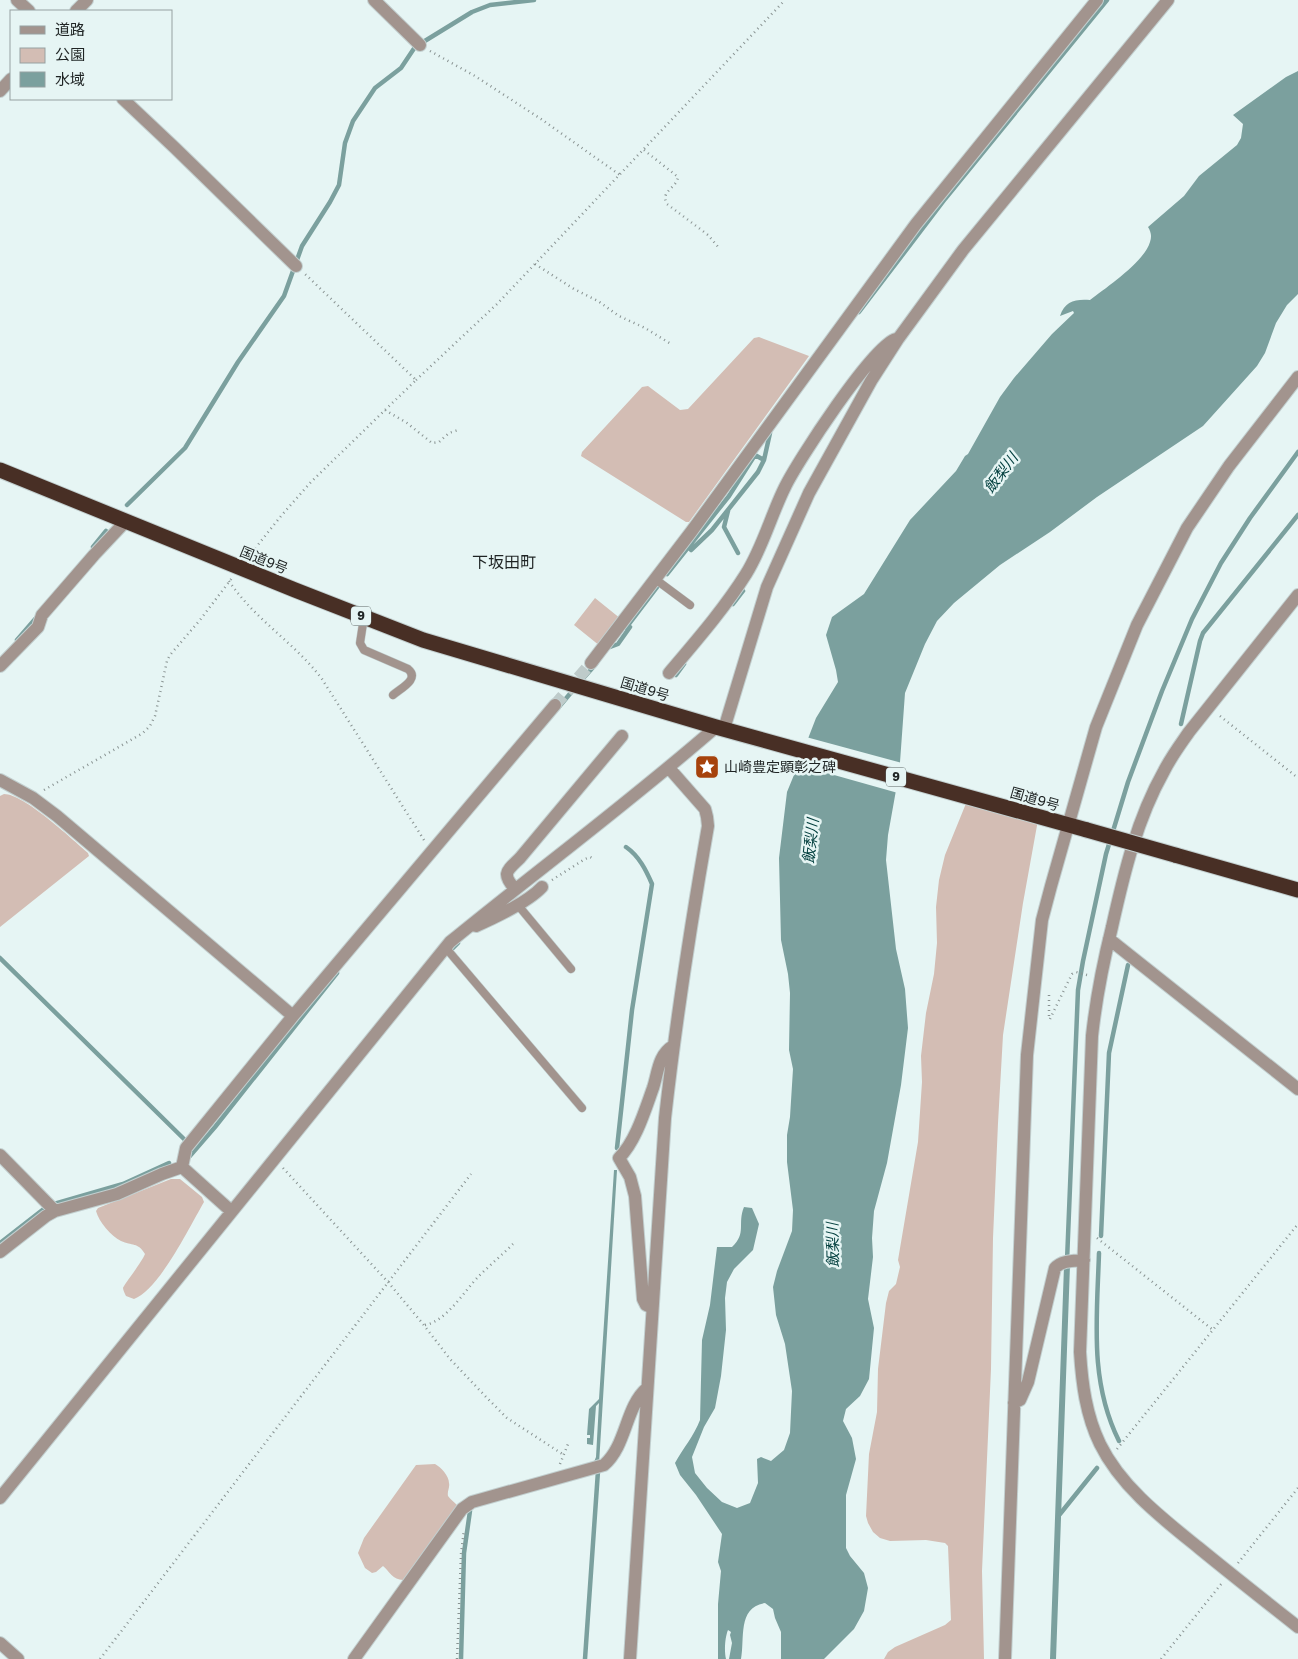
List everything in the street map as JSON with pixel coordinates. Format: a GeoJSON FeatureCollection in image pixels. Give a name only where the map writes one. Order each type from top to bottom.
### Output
{"type":"FeatureCollection","features":[{"type":"Feature","properties":{"kind":"highway","name":"国道9号"},"geometry":{"type":"LineString","coordinates":[[0,470],[364,618],[463,653],[724,729],[1298,890]]}},
{"type":"Feature","properties":{"kind":"street"},"geometry":{"type":"LineString","coordinates":[[18,0],[28,10]]}},
{"type":"Feature","properties":{"kind":"street"},"geometry":{"type":"LineString","coordinates":[[77,10],[88,0]]}},
{"type":"Feature","properties":{"kind":"street"},"geometry":{"type":"LineString","coordinates":[[374,0],[419,44]]}},
{"type":"Feature","properties":{"kind":"street"},"geometry":{"type":"LineString","coordinates":[[591,663],[659,582],[916,224],[1096,0]]}},
{"type":"Feature","properties":{"kind":"street"},"geometry":{"type":"LineString","coordinates":[[0,1498],[445,947],[515,889],[669,768],[724,729],[767,587],[792,529],[836,443],[898,338],[964,250],[1168,0]]}},
{"type":"Feature","properties":{"kind":"street"},"geometry":{"type":"LineString","coordinates":[[0,91],[10,80]]}},
{"type":"Feature","properties":{"kind":"street"},"geometry":{"type":"LineString","coordinates":[[124,100],[176,148],[295,265]]}},
{"type":"Feature","properties":{"kind":"street"},"geometry":{"type":"LineString","coordinates":[[670,673],[731,596],[747,572],[784,488],[804,454],[854,381],[878,352],[892,340],[898,338]]}},
{"type":"Feature","properties":{"kind":"street"},"geometry":{"type":"LineString","coordinates":[[1005,1659],[1028,1055],[1042,920],[1064,824],[1096,727],[1138,624],[1187,528],[1204,502],[1298,377]]}},
{"type":"Feature","properties":{"kind":"street"},"geometry":{"type":"LineString","coordinates":[[0,666],[38,627],[42,615],[126,521]]}},
{"type":"Feature","properties":{"kind":"street"},"geometry":{"type":"LineString","coordinates":[[1298,595],[1208,707],[1174,753],[1156,786],[1140,824],[1125,870],[1095,1009],[1092,1036],[1081,1318],[1081,1373],[1089,1414],[1101,1446],[1122,1478],[1175,1528],[1298,1627]]}},
{"type":"Feature","properties":{"kind":"street"},"geometry":{"type":"LineString","coordinates":[[182,1168],[186,1148],[293,1016],[555,705]]}},
{"type":"Feature","properties":{"kind":"street"},"geometry":{"type":"LineString","coordinates":[[515,889],[507,879],[509,869],[622,736]]}},
{"type":"Feature","properties":{"kind":"street"},"geometry":{"type":"LineString","coordinates":[[630,1659],[664,1118],[694,902],[708,826],[708,817],[705,809],[669,768]]}},
{"type":"Feature","properties":{"kind":"street"},"geometry":{"type":"LineString","coordinates":[[0,780],[34,798],[293,1016]]}},
{"type":"Feature","properties":{"kind":"street"},"geometry":{"type":"LineString","coordinates":[[461,933],[494,918],[536,893],[542,887]]}},
{"type":"Feature","properties":{"kind":"street"},"geometry":{"type":"LineString","coordinates":[[1109,939],[1298,1089]]}},
{"type":"Feature","properties":{"kind":"street"},"geometry":{"type":"LineString","coordinates":[[652,1308],[646,1305],[643,1299],[633,1186],[626,1167],[614,1158],[630,1146],[653,1087],[662,1056],[673,1046]]}},
{"type":"Feature","properties":{"kind":"street"},"geometry":{"type":"LineString","coordinates":[[0,1155],[55,1211]]}},
{"type":"Feature","properties":{"kind":"street"},"geometry":{"type":"LineString","coordinates":[[0,1252],[55,1211],[117,1194],[162,1174],[182,1168]]}},
{"type":"Feature","properties":{"kind":"street"},"geometry":{"type":"LineString","coordinates":[[182,1168],[231,1212]]}},
{"type":"Feature","properties":{"kind":"street"},"geometry":{"type":"LineString","coordinates":[[1014,1403],[1020,1400],[1028,1382],[1055,1268],[1063,1262],[1084,1260]]}},
{"type":"Feature","properties":{"kind":"street"},"geometry":{"type":"LineString","coordinates":[[354,1659],[462,1509],[472,1502],[604,1465],[617,1447],[638,1397],[647,1388]]}},
{"type":"Feature","properties":{"kind":"street"},"geometry":{"type":"LineString","coordinates":[[0,1644],[18,1659]]}},
{"type":"Feature","properties":{"kind":"lane"},"geometry":{"type":"LineString","coordinates":[[659,582],[690,605]]}},
{"type":"Feature","properties":{"kind":"lane"},"geometry":{"type":"LineString","coordinates":[[364,618],[360,643],[364,650],[408,669],[412,674],[410,682],[393,694]]}},
{"type":"Feature","properties":{"kind":"lane"},"geometry":{"type":"LineString","coordinates":[[517,904],[571,969]]}},
{"type":"Feature","properties":{"kind":"lane"},"geometry":{"type":"LineString","coordinates":[[445,947],[582,1108]]}},
{"type":"Feature","properties":{"kind":"path"},"geometry":{"type":"LineString","coordinates":[[34,798],[39,793],[132,740],[150,726],[155,716],[170,655],[200,620],[281,516],[311,482],[497,304],[785,0]]}},
{"type":"Feature","properties":{"kind":"path"},"geometry":{"type":"LineString","coordinates":[[419,44],[475,76],[542,119],[620,175]]}},
{"type":"Feature","properties":{"kind":"path"},"geometry":{"type":"LineString","coordinates":[[644,150],[678,177],[676,184],[665,194],[664,198],[667,204],[708,235],[719,248]]}},
{"type":"Feature","properties":{"kind":"path"},"geometry":{"type":"LineString","coordinates":[[535,264],[574,289],[598,301],[619,316],[645,328],[671,344]]}},
{"type":"Feature","properties":{"kind":"path"},"geometry":{"type":"LineString","coordinates":[[295,265],[416,380]]}},
{"type":"Feature","properties":{"kind":"path"},"geometry":{"type":"LineString","coordinates":[[385,410],[407,423],[432,443],[439,442],[449,433],[458,430]]}},
{"type":"Feature","properties":{"kind":"path"},"geometry":{"type":"LineString","coordinates":[[229,581],[240,598],[312,665],[432,851]]}},
{"type":"Feature","properties":{"kind":"path"},"geometry":{"type":"LineString","coordinates":[[1208,707],[1298,778]]}},
{"type":"Feature","properties":{"kind":"path"},"geometry":{"type":"LineString","coordinates":[[542,887],[585,858],[590,857],[594,859]]}},
{"type":"Feature","properties":{"kind":"path"},"geometry":{"type":"LineString","coordinates":[[1049,995],[1048,1014],[1050,1019],[1072,974],[1076,972],[1087,976]]}},
{"type":"Feature","properties":{"kind":"path"},"geometry":{"type":"LineString","coordinates":[[275,1159],[388,1282],[450,1359],[507,1418],[564,1455]]}},
{"type":"Feature","properties":{"kind":"path"},"geometry":{"type":"LineString","coordinates":[[100,1659],[471,1174]]}},
{"type":"Feature","properties":{"kind":"path"},"geometry":{"type":"LineString","coordinates":[[1122,1443],[1298,1224]]}},
{"type":"Feature","properties":{"kind":"path"},"geometry":{"type":"LineString","coordinates":[[1084,1234],[1101,1241],[1213,1330]]}},
{"type":"Feature","properties":{"kind":"path"},"geometry":{"type":"LineString","coordinates":[[424,1325],[434,1322],[443,1315],[478,1276],[513,1244]]}},
{"type":"Feature","properties":{"kind":"path"},"geometry":{"type":"LineString","coordinates":[[558,1470],[568,1444]]}},
{"type":"Feature","properties":{"kind":"path"},"geometry":{"type":"LineString","coordinates":[[1161,1659],[1298,1488]]}},
{"type":"Feature","properties":{"kind":"path"},"geometry":{"type":"LineString","coordinates":[[457,1659],[461,1554],[464,1533],[462,1509]]}},
{"type":"Feature","properties":{"kind":"green space"},"geometry":{"type":"Polygon","coordinates":[[[759,337],[809,356],[689,522],[686,522],[581,456],[582,452],[642,387],[648,386],[680,410],[688,409],[754,338],[759,337]]]}},
{"type":"Feature","properties":{"kind":"green space"},"geometry":{"type":"Polygon","coordinates":[[[595,598],[621,619],[600,646],[574,625],[595,598]]]}},
{"type":"Feature","properties":{"kind":"green space"},"geometry":{"type":"Polygon","coordinates":[[[4,794],[23,801],[48,818],[88,853],[89,856],[0,927],[0,796],[4,794]]]}},
{"type":"Feature","properties":{"kind":"green space"},"geometry":{"type":"Polygon","coordinates":[[[967,801],[1038,820],[1003,1035],[993,1238],[991,1369],[982,1571],[984,1659],[884,1659],[888,1652],[895,1647],[945,1625],[951,1620],[948,1546],[945,1543],[926,1540],[890,1541],[880,1538],[873,1532],[866,1516],[869,1454],[877,1412],[878,1369],[886,1303],[889,1291],[896,1284],[900,1267],[898,1260],[918,1142],[922,1082],[921,1056],[926,1013],[934,974],[937,943],[936,907],[939,880],[945,855],[967,801]]]}},
{"type":"Feature","properties":{"kind":"green space"},"geometry":{"type":"Polygon","coordinates":[[[171,1179],[180,1179],[202,1197],[204,1202],[163,1271],[144,1293],[134,1299],[126,1296],[123,1288],[145,1254],[137,1246],[121,1241],[113,1236],[103,1224],[96,1211],[98,1208],[171,1179]]]}},
{"type":"Feature","properties":{"kind":"green space"},"geometry":{"type":"Polygon","coordinates":[[[435,1464],[442,1469],[448,1478],[448,1496],[457,1507],[403,1580],[394,1577],[383,1566],[372,1573],[365,1568],[358,1553],[364,1538],[416,1465],[435,1464]]]}},
{"type":"Feature","properties":{"kind":"water","name":"飯梨川"},"geometry":{"type":"Polygon","coordinates":[[[1298,71],[1298,294],[1287,305],[1276,323],[1265,353],[1257,366],[1203,426],[1000,565],[954,603],[937,621],[925,644],[905,693],[899,776],[804,749],[816,718],[838,682],[826,635],[832,617],[864,594],[910,520],[956,471],[968,454],[1000,397],[1014,378],[1052,334],[1074,313],[1073,311],[1060,316],[1065,307],[1071,302],[1090,300],[1133,266],[1150,242],[1151,234],[1148,227],[1184,196],[1199,176],[1237,145],[1241,138],[1243,124],[1233,115],[1286,77],[1298,71]]]}},
{"type":"Feature","properties":{"kind":"water","name":"飯梨川"},"geometry":{"type":"Polygon","coordinates":[[[803,753],[898,779],[888,835],[886,860],[896,949],[905,989],[908,1028],[901,1085],[887,1163],[874,1211],[873,1257],[868,1299],[874,1328],[869,1379],[860,1396],[846,1409],[843,1421],[852,1438],[856,1459],[846,1495],[846,1548],[864,1573],[868,1588],[864,1611],[854,1629],[824,1659],[781,1659],[781,1632],[773,1609],[765,1603],[756,1606],[746,1617],[741,1659],[729,1659],[732,1643],[731,1632],[728,1630],[725,1644],[726,1659],[718,1659],[718,1604],[721,1571],[718,1562],[722,1534],[680,1475],[675,1463],[700,1420],[702,1340],[710,1305],[717,1247],[732,1247],[737,1242],[741,1233],[741,1218],[744,1207],[752,1208],[759,1224],[753,1250],[734,1269],[727,1282],[725,1298],[726,1330],[721,1376],[715,1408],[704,1427],[692,1457],[695,1473],[722,1502],[737,1508],[750,1503],[758,1483],[757,1459],[761,1457],[771,1461],[784,1450],[790,1433],[792,1391],[785,1344],[776,1315],[773,1287],[792,1231],[793,1210],[787,1162],[787,1135],[793,1069],[789,1050],[790,993],[781,940],[779,858],[787,792],[803,753]]]}},
{"type":"Feature","properties":{"kind":"water"},"geometry":{"type":"Polygon","coordinates":[[[614,1170],[617,1170],[599,1464],[594,1462],[596,1457],[599,1403],[596,1406],[593,1445],[587,1444],[587,1438],[590,1438],[590,1435],[587,1435],[589,1409],[599,1399],[614,1170]]]}},
{"type":"Feature","properties":{"kind":"water"},"geometry":{"type":"Polygon","coordinates":[[[1070,1265],[1056,1659],[1050,1659],[1064,1266],[1070,1265]]]}},
{"type":"Feature","properties":{"kind":"pier"},"geometry":{"type":"Polygon","coordinates":[[[806,737],[902,763],[898,793],[795,764],[806,737]]]}},
{"type":"Feature","properties":{"kind":"waterway"},"geometry":{"type":"LineString","coordinates":[[127,505],[185,448],[238,362],[284,296],[302,246],[339,185],[345,143],[353,121],[375,88],[401,68],[415,47],[472,12],[490,5],[534,0]]}},
{"type":"Feature","properties":{"kind":"waterway"},"geometry":{"type":"LineString","coordinates":[[859,312],[945,199],[1107,0]]}},
{"type":"Feature","properties":{"kind":"waterway"},"geometry":{"type":"LineString","coordinates":[[691,550],[712,530],[758,472],[764,460],[770,433]]}},
{"type":"Feature","properties":{"kind":"waterway"},"geometry":{"type":"LineString","coordinates":[[1067,1261],[1078,990],[1106,854],[1128,782],[1162,691],[1192,619],[1221,563],[1250,518],[1298,452]]}},
{"type":"Feature","properties":{"kind":"waterway"},"geometry":{"type":"LineString","coordinates":[[667,574],[729,496],[755,455],[764,460]]}},
{"type":"Feature","properties":{"kind":"waterway"},"geometry":{"type":"LineString","coordinates":[[728,511],[724,527],[738,553]]}},
{"type":"Feature","properties":{"kind":"waterway"},"geometry":{"type":"LineString","coordinates":[[1181,724],[1203,633],[1298,515]]}},
{"type":"Feature","properties":{"kind":"waterway"},"geometry":{"type":"LineString","coordinates":[[93,547],[106,531]]}},
{"type":"Feature","properties":{"kind":"waterway"},"geometry":{"type":"LineString","coordinates":[[626,628],[661,582]]}},
{"type":"Feature","properties":{"kind":"waterway"},"geometry":{"type":"LineString","coordinates":[[733,604],[743,591]]}},
{"type":"Feature","properties":{"kind":"waterway"},"geometry":{"type":"LineString","coordinates":[[17,640],[36,618]]}},
{"type":"Feature","properties":{"kind":"waterway"},"geometry":{"type":"LineString","coordinates":[[610,647],[618,644],[630,627]]}},
{"type":"Feature","properties":{"kind":"waterway"},"geometry":{"type":"LineString","coordinates":[[579,683],[596,664]]}},
{"type":"Feature","properties":{"kind":"waterway"},"geometry":{"type":"LineString","coordinates":[[676,675],[684,664]]}},
{"type":"Feature","properties":{"kind":"waterway"},"geometry":{"type":"LineString","coordinates":[[558,708],[574,689]]}},
{"type":"Feature","properties":{"kind":"waterway"},"geometry":{"type":"LineString","coordinates":[[617,1148],[632,1010],[652,884],[638,859],[626,847]]}},
{"type":"Feature","properties":{"kind":"waterway"},"geometry":{"type":"LineString","coordinates":[[452,949],[458,943]]}},
{"type":"Feature","properties":{"kind":"waterway"},"geometry":{"type":"LineString","coordinates":[[0,958],[185,1140]]}},
{"type":"Feature","properties":{"kind":"waterway"},"geometry":{"type":"LineString","coordinates":[[1101,1236],[1109,1053],[1128,965]]}},
{"type":"Feature","properties":{"kind":"waterway"},"geometry":{"type":"LineString","coordinates":[[189,1157],[337,973]]}},
{"type":"Feature","properties":{"kind":"waterway"},"geometry":{"type":"LineString","coordinates":[[54,1204],[123,1184],[169,1163]]}},
{"type":"Feature","properties":{"kind":"waterway"},"geometry":{"type":"LineString","coordinates":[[0,1243],[45,1208]]}},
{"type":"Feature","properties":{"kind":"waterway"},"geometry":{"type":"LineString","coordinates":[[1099,1253],[1097,1325],[1099,1372],[1109,1418],[1119,1441]]}},
{"type":"Feature","properties":{"kind":"waterway"},"geometry":{"type":"LineString","coordinates":[[1060,1514],[1097,1468]]}},
{"type":"Feature","properties":{"kind":"waterway"},"geometry":{"type":"LineString","coordinates":[[585,1659],[598,1471]]}},
{"type":"Feature","properties":{"kind":"waterway"},"geometry":{"type":"LineString","coordinates":[[461,1659],[464,1553],[470,1511]]}},
{"type":"Feature","properties":{"kind":"tunnel"},"geometry":{"type":"LineString","coordinates":[[555,705],[591,663]]}},
{"type":"Feature","properties":{"kind":"place","name":"山崎豊定顕彰之碑"},"geometry":{"type":"Point","coordinates":[707,767]}},
{"type":"Feature","properties":{"kind":"district","name":"下坂田町"},"geometry":{"type":"Point","coordinates":[504,562]}}]}
